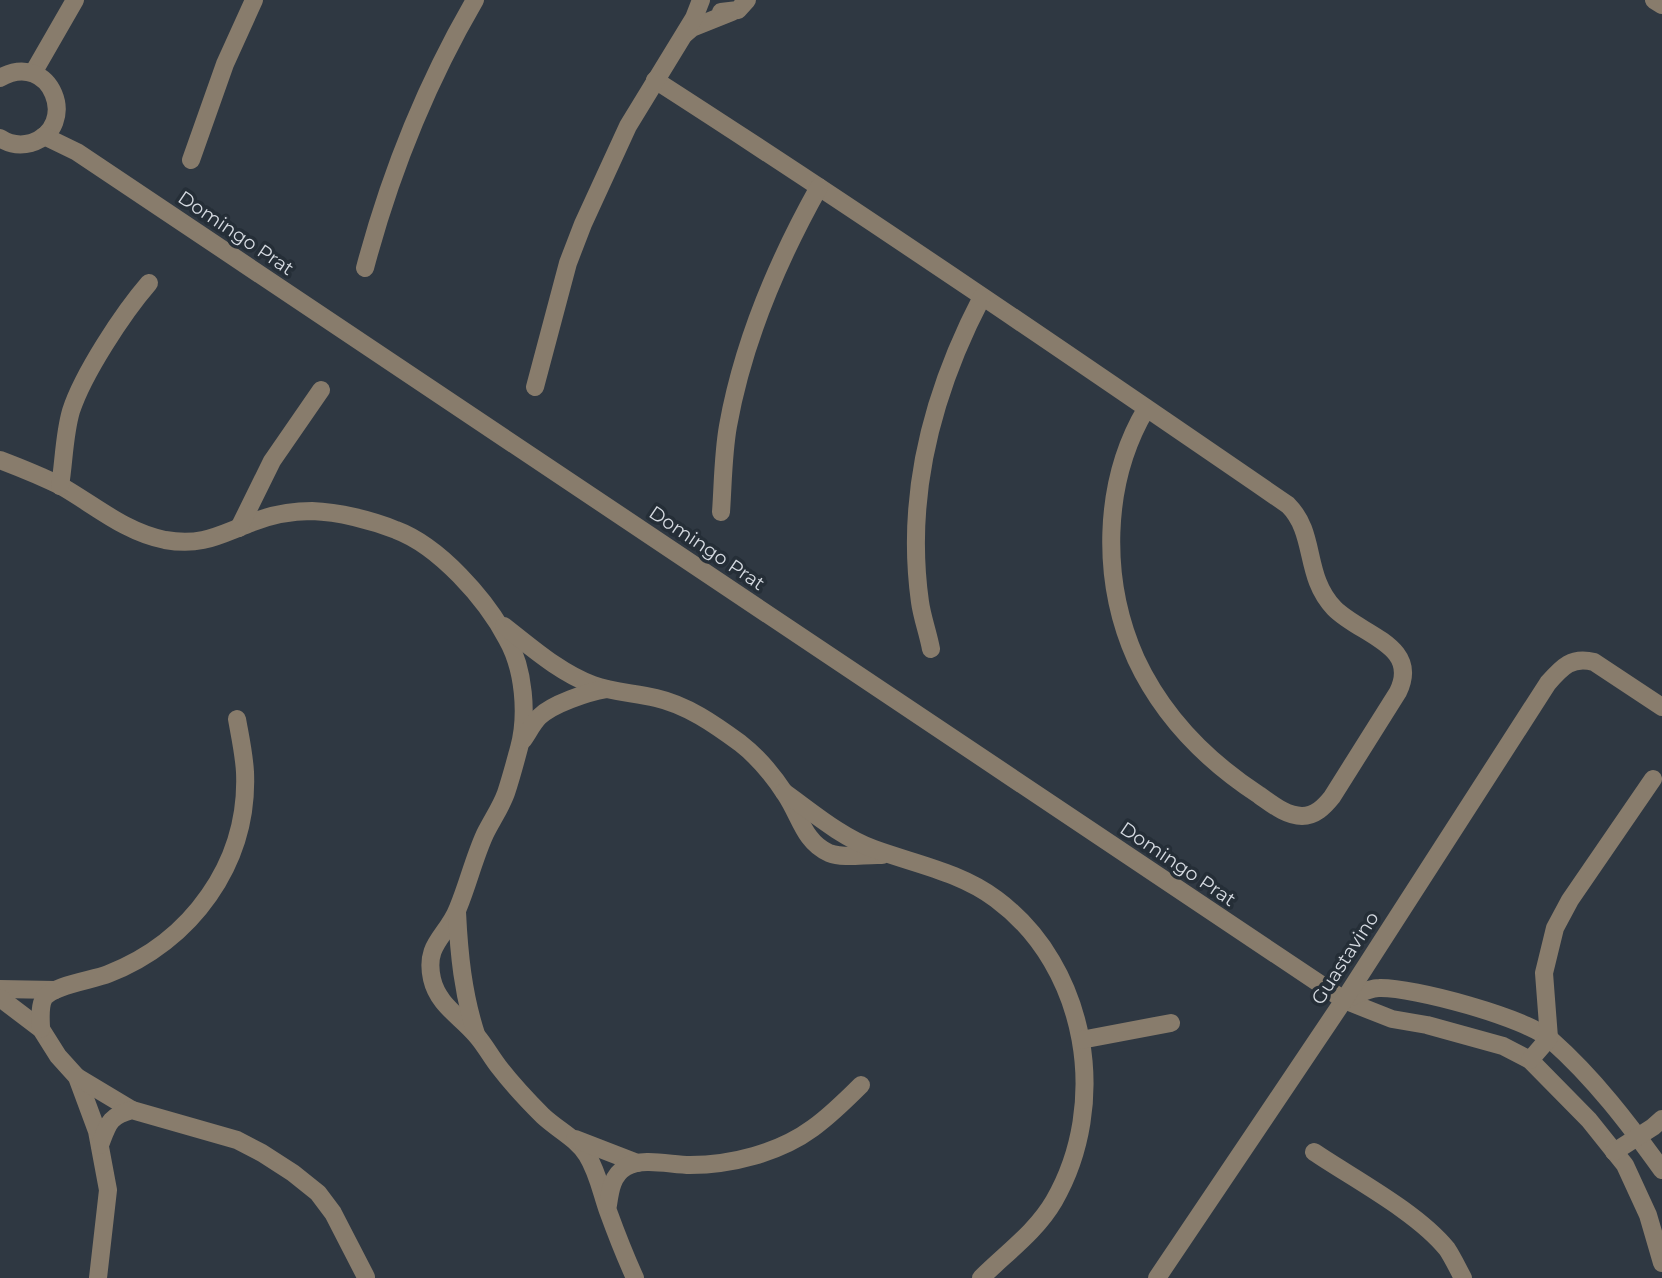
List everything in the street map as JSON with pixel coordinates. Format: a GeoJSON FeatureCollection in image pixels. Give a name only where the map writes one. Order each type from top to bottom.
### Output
{"type":"FeatureCollection","features":[{"type":"Feature","properties":{"kind":"street"},"geometry":{"type":"LineString","coordinates":[[33,73],[75,0]]}},
{"type":"Feature","properties":{"kind":"street"},"geometry":{"type":"LineString","coordinates":[[191,160],[225,64],[254,0]]}},
{"type":"Feature","properties":{"kind":"street"},"geometry":{"type":"LineString","coordinates":[[365,268],[382,207],[415,120],[445,54],[475,0]]}},
{"type":"Feature","properties":{"kind":"street"},"geometry":{"type":"LineString","coordinates":[[536,387],[568,263],[628,126],[703,0],[713,9],[732,12]]}},
{"type":"Feature","properties":{"kind":"street"},"geometry":{"type":"LineString","coordinates":[[683,36],[692,27],[732,12],[747,0]]}},
{"type":"Feature","properties":{"kind":"street"},"geometry":{"type":"LineString","coordinates":[[1654,0],[1662,5]]}},
{"type":"Feature","properties":{"kind":"street"},"geometry":{"type":"LineString","coordinates":[[0,78],[12,72],[33,73],[50,86],[58,107],[51,128],[44,136],[25,144],[1,141]]}},
{"type":"Feature","properties":{"kind":"street"},"geometry":{"type":"LineString","coordinates":[[654,80],[982,297],[1288,505],[1296,512],[1304,528],[1315,579],[1326,598],[1345,618],[1396,653],[1404,666],[1404,681],[1398,692],[1332,797],[1313,813],[1303,816],[1290,814],[1237,780],[1208,757],[1164,708],[1136,658],[1126,631],[1114,575],[1112,517],[1120,468],[1131,437],[1146,409]]}},
{"type":"Feature","properties":{"kind":"street","name":"Domingo Prat"},"geometry":{"type":"LineString","coordinates":[[44,136],[77,152],[1343,1000],[1392,1019],[1503,1046],[1530,1060],[1589,1120],[1625,1165],[1648,1215],[1662,1263]]}},
{"type":"Feature","properties":{"kind":"street"},"geometry":{"type":"LineString","coordinates":[[721,512],[728,428],[746,356],[776,272],[818,187]]}},
{"type":"Feature","properties":{"kind":"street"},"geometry":{"type":"LineString","coordinates":[[61,486],[70,414],[79,390],[133,301],[149,283]]}},
{"type":"Feature","properties":{"kind":"street"},"geometry":{"type":"LineString","coordinates":[[932,649],[920,604],[917,572],[921,475],[936,404],[962,336],[982,297]]}},
{"type":"Feature","properties":{"kind":"street"},"geometry":{"type":"LineString","coordinates":[[239,528],[288,435],[321,390]]}},
{"type":"Feature","properties":{"kind":"street"},"geometry":{"type":"LineString","coordinates":[[0,460],[61,486],[121,525],[142,535],[194,541],[220,537],[273,516],[311,511],[397,530],[426,547],[463,579],[509,641],[519,672],[524,715],[521,743],[506,794],[485,834],[457,912],[435,943],[429,962],[433,984],[440,1000],[476,1034],[500,1069],[522,1094],[586,1154],[598,1175],[607,1209],[635,1278]]}},
{"type":"Feature","properties":{"kind":"street"},"geometry":{"type":"LineString","coordinates":[[262,481],[264,497],[273,516]]}},
{"type":"Feature","properties":{"kind":"street"},"geometry":{"type":"LineString","coordinates":[[492,617],[546,659],[594,686],[682,706],[743,745],[769,771],[784,792],[807,838],[828,852],[840,856],[900,855]]}},
{"type":"Feature","properties":{"kind":"street"},"geometry":{"type":"LineString","coordinates":[[519,672],[530,663],[546,659]]}},
{"type":"Feature","properties":{"kind":"street","name":"Guastavino"},"geometry":{"type":"LineString","coordinates":[[1157,1278],[1343,1000],[1548,682],[1558,671],[1582,659],[1594,662],[1662,707]]}},
{"type":"Feature","properties":{"kind":"street"},"geometry":{"type":"LineString","coordinates":[[564,703],[569,692],[568,672]]}},
{"type":"Feature","properties":{"kind":"street"},"geometry":{"type":"LineString","coordinates":[[521,743],[538,717],[564,703],[597,690],[609,689]]}},
{"type":"Feature","properties":{"kind":"street"},"geometry":{"type":"LineString","coordinates":[[522,700],[530,710],[543,714]]}},
{"type":"Feature","properties":{"kind":"street"},"geometry":{"type":"LineString","coordinates":[[0,989],[55,990],[102,977],[153,952],[197,914],[208,899],[232,852],[245,796],[245,771],[237,719]]}},
{"type":"Feature","properties":{"kind":"street"},"geometry":{"type":"LineString","coordinates":[[1530,1060],[1549,1038],[1544,973],[1555,928],[1570,900],[1653,779]]}},
{"type":"Feature","properties":{"kind":"street"},"geometry":{"type":"LineString","coordinates":[[784,792],[829,824],[873,848],[947,873],[981,890],[1016,917],[1054,966],[1071,1005],[1081,1040],[1086,1091],[1079,1140],[1072,1162],[1054,1202],[1039,1223],[981,1278]]}},
{"type":"Feature","properties":{"kind":"street"},"geometry":{"type":"LineString","coordinates":[[457,912],[465,994],[476,1034]]}},
{"type":"Feature","properties":{"kind":"street"},"geometry":{"type":"LineString","coordinates":[[433,949],[447,947],[459,950]]}},
{"type":"Feature","properties":{"kind":"street"},"geometry":{"type":"LineString","coordinates":[[1343,1000],[1377,988],[1403,991],[1440,998],[1499,1015],[1549,1038],[1586,1075],[1638,1136],[1662,1170]]}},
{"type":"Feature","properties":{"kind":"street"},"geometry":{"type":"LineString","coordinates":[[41,1029],[41,1009],[45,997],[55,990]]}},
{"type":"Feature","properties":{"kind":"street"},"geometry":{"type":"LineString","coordinates":[[1392,1019],[1403,991]]}},
{"type":"Feature","properties":{"kind":"street"},"geometry":{"type":"LineString","coordinates":[[440,1000],[451,1004],[465,994]]}},
{"type":"Feature","properties":{"kind":"street"},"geometry":{"type":"LineString","coordinates":[[0,998],[41,1029],[58,1056],[77,1077],[132,1110],[237,1140],[293,1172],[318,1193],[333,1213],[366,1277]]}},
{"type":"Feature","properties":{"kind":"street"},"geometry":{"type":"LineString","coordinates":[[1081,1040],[1171,1023]]}},
{"type":"Feature","properties":{"kind":"street"},"geometry":{"type":"LineString","coordinates":[[77,1077],[100,1145],[108,1190],[98,1278]]}},
{"type":"Feature","properties":{"kind":"street"},"geometry":{"type":"LineString","coordinates":[[572,1138],[637,1163],[694,1166],[741,1159],[810,1130],[861,1084]]}},
{"type":"Feature","properties":{"kind":"street"},"geometry":{"type":"LineString","coordinates":[[100,1145],[108,1123],[116,1114],[132,1110]]}},
{"type":"Feature","properties":{"kind":"street"},"geometry":{"type":"LineString","coordinates":[[1614,1152],[1662,1119]]}},
{"type":"Feature","properties":{"kind":"street"},"geometry":{"type":"LineString","coordinates":[[1314,1152],[1425,1228],[1447,1250],[1463,1278]]}},
{"type":"Feature","properties":{"kind":"street"},"geometry":{"type":"LineString","coordinates":[[607,1209],[610,1188],[615,1178],[627,1166],[637,1163]]}}]}
